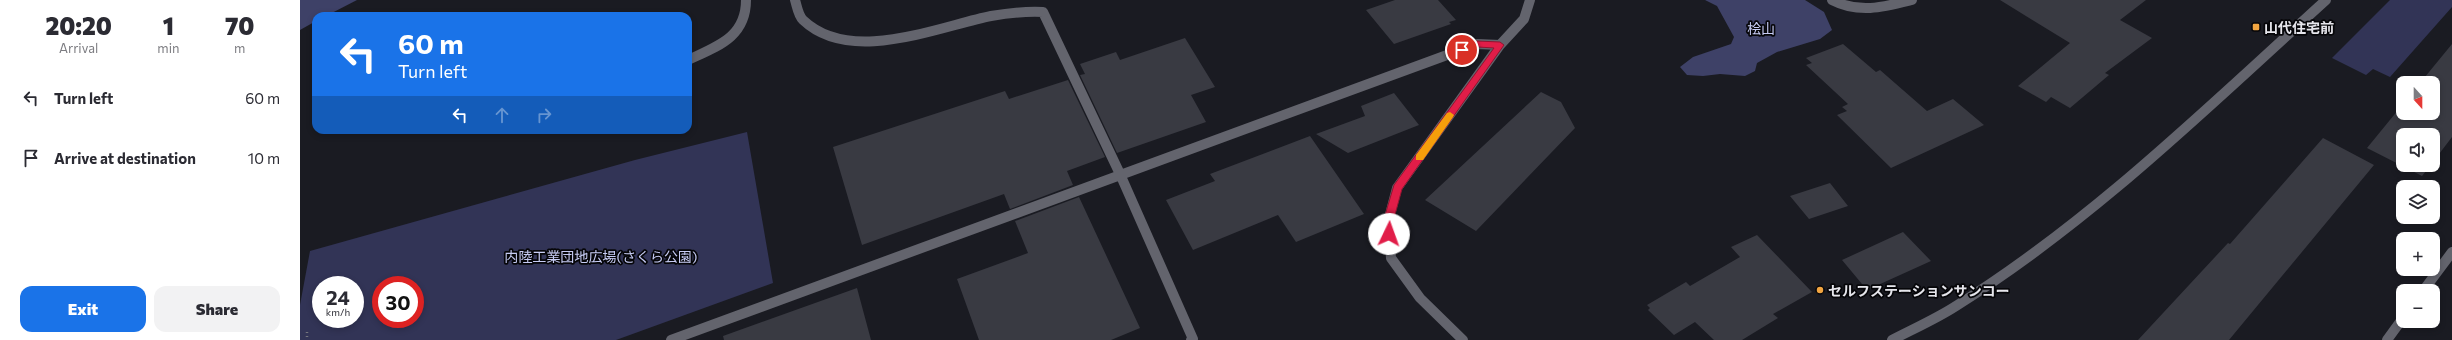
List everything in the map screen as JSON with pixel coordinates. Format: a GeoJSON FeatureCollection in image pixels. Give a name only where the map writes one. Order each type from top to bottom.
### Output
{"type":"FeatureCollection","features":[{"type":"Feature","properties":{"kind":"street"},"geometry":{"type":"LineString","coordinates":[[692,58],[716,46],[734,34],[742,24],[746,0]]}},
{"type":"Feature","properties":{"kind":"street"},"geometry":{"type":"LineString","coordinates":[[795,0],[802,19],[822,31],[847,39],[878,37],[992,7],[1017,4],[1035,7],[1043,12],[1051,26],[1120,174],[1193,339],[1191,340]]}},
{"type":"Feature","properties":{"kind":"street"},"geometry":{"type":"LineString","coordinates":[[1463,340],[1420,298],[1391,258],[1388,222],[1398,188],[1500,45],[1524,19],[1530,0]]}},
{"type":"Feature","properties":{"kind":"street"},"geometry":{"type":"LineString","coordinates":[[1832,0],[1844,8],[1867,11],[1912,0]]}},
{"type":"Feature","properties":{"kind":"street"},"geometry":{"type":"LineString","coordinates":[[1892,340],[1963,302],[2054,239],[2160,149],[2326,0]]}},
{"type":"Feature","properties":{"kind":"street"},"geometry":{"type":"LineString","coordinates":[[671,340],[1477,44],[1500,45]]}},
{"type":"Feature","properties":{"kind":"street"},"geometry":{"type":"LineString","coordinates":[[2428,284],[2452,252]]}},
{"type":"Feature","properties":{"kind":"street"},"geometry":{"type":"LineString","coordinates":[[2387,340],[2396,328]]}},
{"type":"Feature","properties":{"kind":"path"},"geometry":{"type":"LineString","coordinates":[[307,332],[307,340]]}},
{"type":"Feature","properties":{"kind":"green space"},"geometry":{"type":"Polygon","coordinates":[[[300,0],[357,0],[334,12],[312,12],[312,23],[300,30],[300,0]]]}},
{"type":"Feature","properties":{"kind":"green space","name":"桧山"},"geometry":{"type":"Polygon","coordinates":[[[1705,0],[1805,0],[1824,12],[1832,30],[1820,39],[1777,52],[1757,63],[1755,71],[1745,76],[1720,74],[1703,76],[1687,75],[1680,67],[1693,57],[1731,44],[1734,37],[1717,6],[1705,0]]]}},
{"type":"Feature","properties":{"kind":"green space"},"geometry":{"type":"Polygon","coordinates":[[[2390,0],[2452,0],[2452,7],[2390,77],[2373,69],[2366,75],[2332,58],[2390,0]]]}},
{"type":"Feature","properties":{"kind":"green space","name":"内陸工業団地広場(さくら公園)"},"geometry":{"type":"Polygon","coordinates":[[[747,132],[773,283],[616,340],[300,340],[300,305],[310,251],[635,160],[747,132]]]}},
{"type":"Feature","properties":{"kind":"building"},"geometry":{"type":"Polygon","coordinates":[[[1395,0],[1438,0],[1456,20],[1449,22],[1451,24],[1394,44],[1366,10],[1395,0]]]}},
{"type":"Feature","properties":{"kind":"building"},"geometry":{"type":"Polygon","coordinates":[[[2000,0],[2146,0],[2120,20],[2152,38],[2105,73],[2109,75],[2070,108],[2051,97],[2046,102],[2018,86],[2070,43],[2000,0]]]}},
{"type":"Feature","properties":{"kind":"building"},"geometry":{"type":"Polygon","coordinates":[[[1185,38],[1215,87],[1191,95],[1206,122],[1117,153],[1080,75],[1085,74],[1080,64],[1116,52],[1120,60],[1185,38]]]}},
{"type":"Feature","properties":{"kind":"building"},"geometry":{"type":"Polygon","coordinates":[[[1843,44],[1876,72],[1880,70],[1927,111],[1953,99],[1984,125],[1891,168],[1837,115],[1847,111],[1842,107],[1848,104],[1806,65],[1812,63],[1806,58],[1843,44]]]}},
{"type":"Feature","properties":{"kind":"building"},"geometry":{"type":"Polygon","coordinates":[[[2452,44],[2452,137],[2440,153],[2440,128],[2396,128],[2396,163],[2367,148],[2396,113],[2396,120],[2440,120],[2440,76],[2426,76],[2452,44]]]}},
{"type":"Feature","properties":{"kind":"building"},"geometry":{"type":"Polygon","coordinates":[[[1068,80],[1105,157],[1067,171],[1073,185],[1010,209],[1004,194],[862,245],[833,147],[1005,91],[1009,99],[1068,80]]]}},
{"type":"Feature","properties":{"kind":"building"},"geometry":{"type":"Polygon","coordinates":[[[1541,92],[1561,102],[1575,128],[1476,231],[1425,200],[1541,92]]]}},
{"type":"Feature","properties":{"kind":"building"},"geometry":{"type":"Polygon","coordinates":[[[1394,93],[1419,125],[1348,153],[1316,134],[1365,116],[1361,106],[1394,93]]]}},
{"type":"Feature","properties":{"kind":"building"},"geometry":{"type":"Polygon","coordinates":[[[1310,136],[1364,214],[1296,242],[1278,215],[1193,250],[1166,200],[1215,181],[1210,174],[1310,136]]]}},
{"type":"Feature","properties":{"kind":"building"},"geometry":{"type":"Polygon","coordinates":[[[2323,138],[2374,165],[2229,340],[2138,340],[2228,243],[2230,244],[2323,138]]]}},
{"type":"Feature","properties":{"kind":"building"},"geometry":{"type":"Polygon","coordinates":[[[2414,172],[2425,172],[2422,176],[2414,172]]]}},
{"type":"Feature","properties":{"kind":"building"},"geometry":{"type":"Polygon","coordinates":[[[1830,183],[1848,206],[1809,219],[1790,196],[1830,183]]]}},
{"type":"Feature","properties":{"kind":"building"},"geometry":{"type":"Polygon","coordinates":[[[1079,197],[1140,328],[1111,340],[979,340],[957,279],[1028,253],[1015,221],[1079,197]]]}},
{"type":"Feature","properties":{"kind":"building"},"geometry":{"type":"Polygon","coordinates":[[[1903,232],[1931,261],[1867,290],[1842,260],[1903,232]]]}},
{"type":"Feature","properties":{"kind":"building"},"geometry":{"type":"Polygon","coordinates":[[[1757,235],[1812,292],[1773,314],[1778,318],[1742,340],[1714,340],[1695,322],[1674,335],[1648,310],[1650,308],[1647,305],[1686,282],[1690,286],[1740,257],[1731,247],[1757,235]]]}},
{"type":"Feature","properties":{"kind":"building"},"geometry":{"type":"Polygon","coordinates":[[[857,288],[871,340],[724,340],[723,336],[857,288]]]}},
{"type":"Feature","properties":{"kind":"slow traffic"},"geometry":{"type":"LineString","coordinates":[[1419,157],[1450,115]]}},
{"type":"Feature","properties":{"kind":"place","name":"山代住宅前"},"geometry":{"type":"Point","coordinates":[2256,27]}},
{"type":"Feature","properties":{"kind":"place","name":"セルフステーションサンコー"},"geometry":{"type":"Point","coordinates":[1820,290]}},
{"type":"Feature","properties":{"kind":"route"},"geometry":{"type":"LineString","coordinates":[[1389,234],[1388,222],[1398,188],[1500,45],[1477,44],[1462,50]]}}]}
